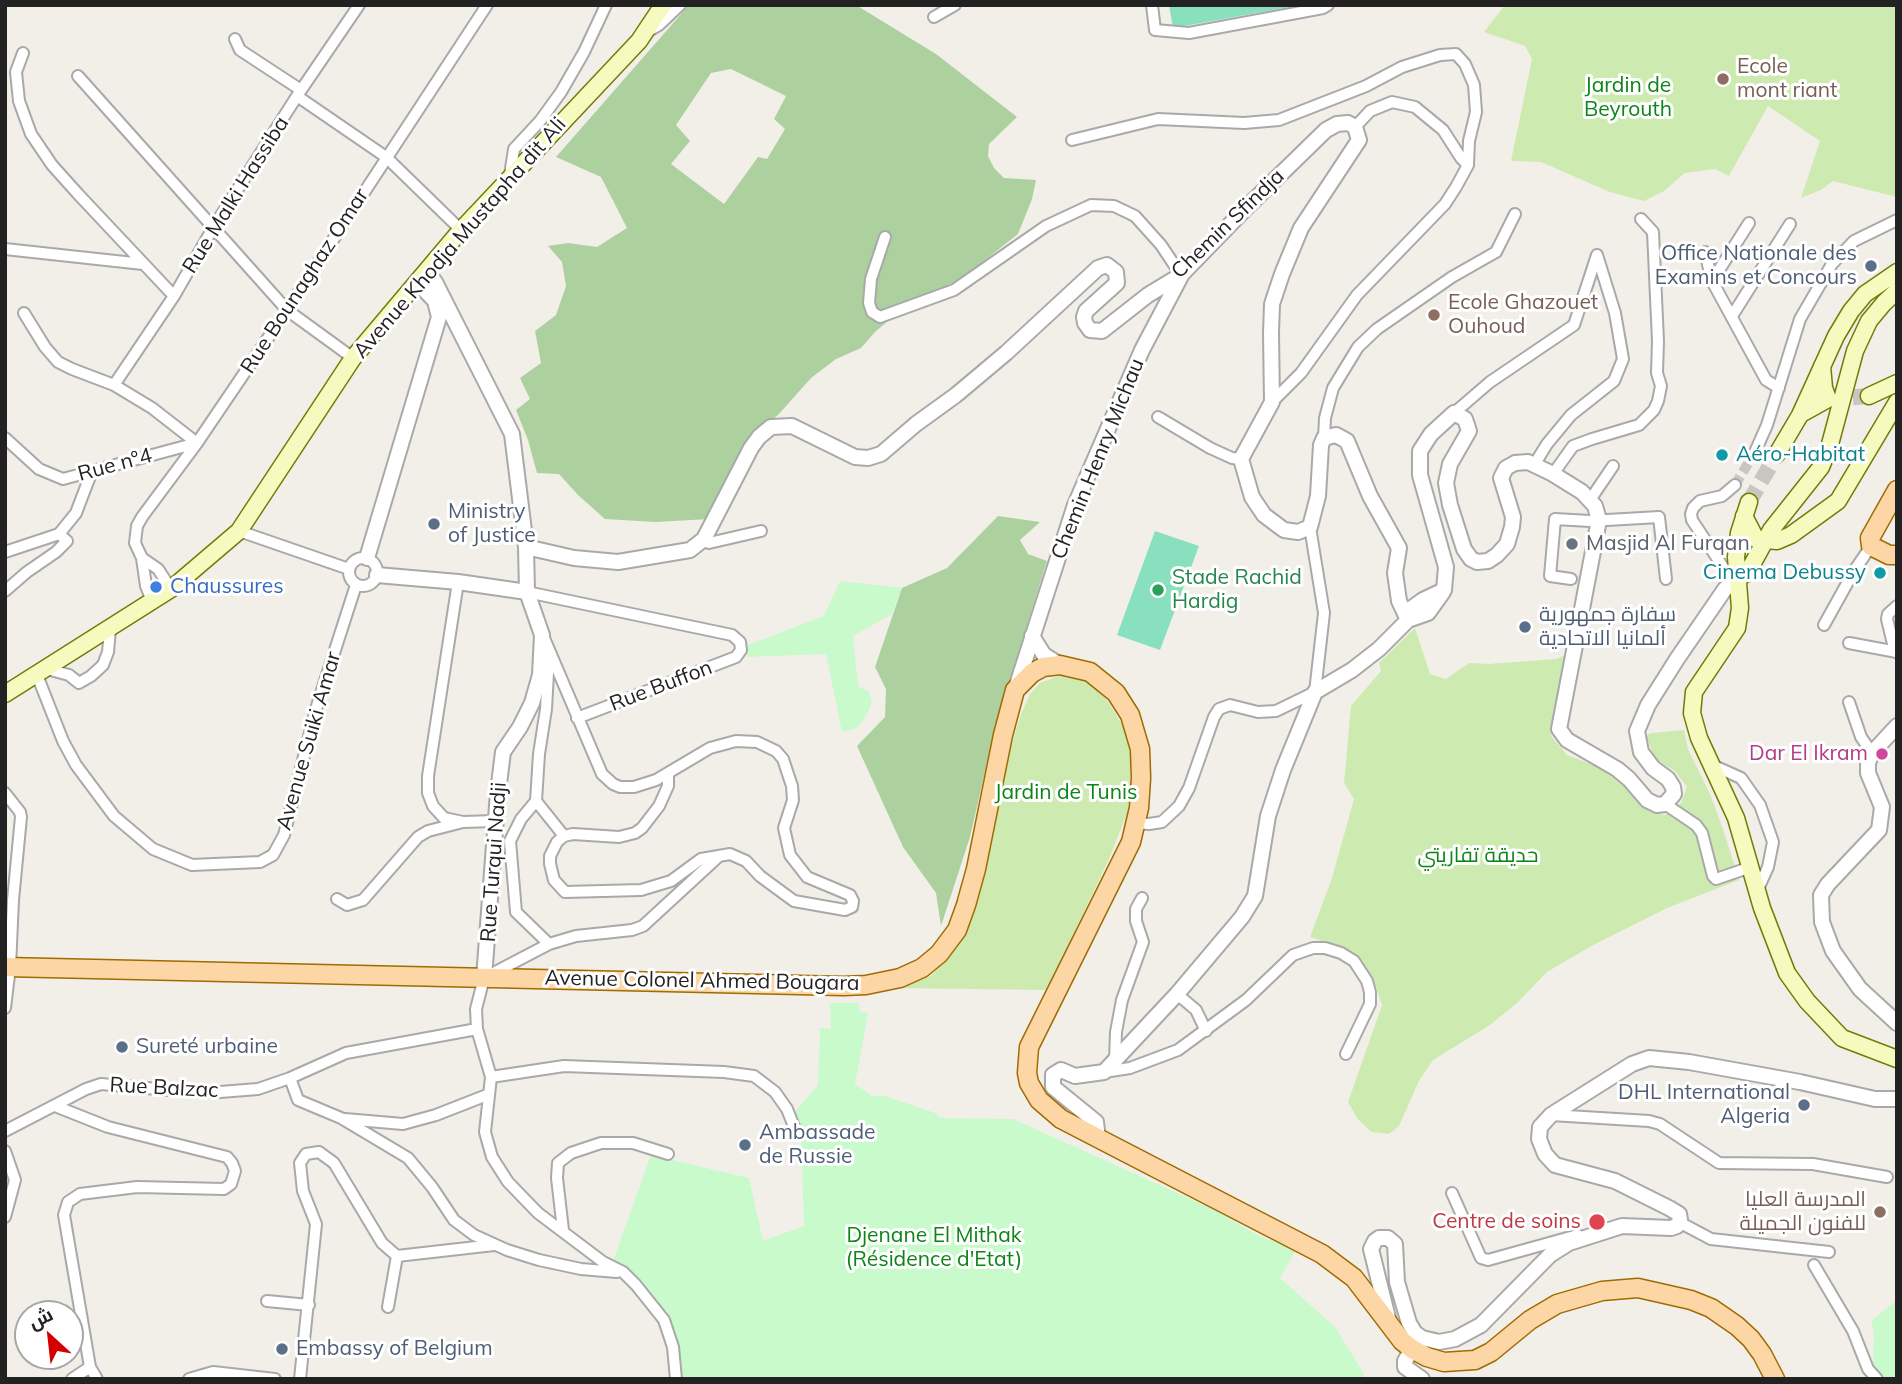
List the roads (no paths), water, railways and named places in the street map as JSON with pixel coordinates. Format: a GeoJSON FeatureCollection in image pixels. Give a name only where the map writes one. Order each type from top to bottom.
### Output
{"type":"FeatureCollection","features":[{"type":"Feature","properties":{"kind":"main road","name":"Avenue Khodja Mustapha dit Ali"},"geometry":{"type":"LineString","coordinates":[[6,693],[171,589],[239,531],[353,358],[461,230],[644,34],[663,5]]}},
{"type":"Feature","properties":{"kind":"main road"},"geometry":{"type":"LineString","coordinates":[[1777,454],[1800,415],[1822,364],[1851,311],[1865,294],[1897,272]]}},
{"type":"Feature","properties":{"kind":"main road"},"geometry":{"type":"LineString","coordinates":[[1737,579],[1748,572],[1764,541],[1821,467],[1829,448],[1855,351],[1869,321],[1897,291]]}},
{"type":"Feature","properties":{"kind":"main road"},"geometry":{"type":"LineString","coordinates":[[1800,415],[1828,399],[1822,364]]}},
{"type":"Feature","properties":{"kind":"main road"},"geometry":{"type":"LineString","coordinates":[[1869,396],[1897,383]]}},
{"type":"Feature","properties":{"kind":"main road"},"geometry":{"type":"LineString","coordinates":[[1897,402],[1838,501],[1784,539],[1764,541],[1754,537],[1747,509],[1739,533],[1737,579],[1740,608],[1737,628],[1692,699],[1692,713],[1699,738],[1736,818],[1766,920],[1787,973],[1807,1000],[1842,1038],[1897,1059]]}},
{"type":"Feature","properties":{"kind":"main road"},"geometry":{"type":"LineString","coordinates":[[1897,490],[1870,538],[1871,546],[1889,555],[1897,555]]}},
{"type":"Feature","properties":{"kind":"main road"},"geometry":{"type":"LineString","coordinates":[[1015,690],[1042,667],[1060,664],[1090,672],[1115,693],[1130,715],[1140,749],[1141,779],[1131,842],[1028,1047],[1027,1073],[1033,1092],[1062,1119],[1322,1254],[1354,1278],[1390,1326],[1412,1349],[1444,1362],[1475,1360],[1491,1352],[1530,1320],[1557,1304],[1602,1291],[1638,1288],[1691,1300],[1711,1308],[1751,1339],[1775,1379]]}},
{"type":"Feature","properties":{"kind":"main road","name":"Avenue Colonel Ahmed Bougara"},"geometry":{"type":"LineString","coordinates":[[8,967],[844,986],[866,985],[900,978],[922,968],[939,954],[957,930],[966,905],[991,802],[1003,735],[1015,690]]}},
{"type":"Feature","properties":{"kind":"street","name":"Rue Malki Hassiba"},"geometry":{"type":"LineString","coordinates":[[114,385],[174,296],[213,228],[299,93],[359,5]]}},
{"type":"Feature","properties":{"kind":"street","name":"Rue Bounaghaz Omar"},"geometry":{"type":"LineString","coordinates":[[152,601],[146,586],[142,558],[135,543],[137,526],[287,310],[487,5]]}},
{"type":"Feature","properties":{"kind":"street"},"geometry":{"type":"LineString","coordinates":[[509,177],[514,149],[540,121],[561,92],[606,5]]}},
{"type":"Feature","properties":{"kind":"street"},"geometry":{"type":"LineString","coordinates":[[644,34],[659,25],[680,5]]}},
{"type":"Feature","properties":{"kind":"street"},"geometry":{"type":"LineString","coordinates":[[934,17],[955,5]]}},
{"type":"Feature","properties":{"kind":"street"},"geometry":{"type":"LineString","coordinates":[[1152,5],[1155,30],[1189,33],[1328,5]]}},
{"type":"Feature","properties":{"kind":"street"},"geometry":{"type":"LineString","coordinates":[[235,38],[240,50],[386,157],[461,230]]}},
{"type":"Feature","properties":{"kind":"street"},"geometry":{"type":"LineString","coordinates":[[23,53],[16,72],[19,101],[31,134],[52,165],[174,296]]}},
{"type":"Feature","properties":{"kind":"street"},"geometry":{"type":"LineString","coordinates":[[1072,139],[1158,118],[1244,123],[1279,120],[1366,86],[1402,66],[1440,55],[1456,54],[1465,64],[1474,85],[1476,112],[1469,141],[1468,165],[1446,204],[1357,295],[1301,373],[1272,402],[1241,459],[1252,497],[1265,515],[1284,530],[1298,532],[1310,527]]}},
{"type":"Feature","properties":{"kind":"street"},"geometry":{"type":"LineString","coordinates":[[78,76],[287,310],[353,358]]}},
{"type":"Feature","properties":{"kind":"street"},"geometry":{"type":"LineString","coordinates":[[1272,402],[1272,304],[1301,228],[1359,140],[1355,127],[1370,111],[1392,102],[1415,107],[1443,130],[1468,165]]}},
{"type":"Feature","properties":{"kind":"street","name":"Chemin Sfindja"},"geometry":{"type":"LineString","coordinates":[[704,539],[751,448],[771,427],[792,426],[855,457],[875,457],[1006,353],[1101,266],[1107,265],[1115,269],[1118,280],[1116,286],[1085,314],[1086,326],[1096,332],[1102,331],[1148,295],[1181,275],[1326,130],[1337,124],[1348,123],[1355,127]]}},
{"type":"Feature","properties":{"kind":"street"},"geometry":{"type":"LineString","coordinates":[[885,237],[871,279],[869,303],[872,312],[880,317],[954,290],[1046,226],[1091,205],[1114,206],[1135,216],[1161,245],[1181,275]]}},
{"type":"Feature","properties":{"kind":"street"},"geometry":{"type":"LineString","coordinates":[[1104,1072],[1177,994],[1242,917],[1255,896],[1268,816],[1283,770],[1315,692],[1324,613],[1310,527],[1318,496],[1325,418],[1334,388],[1358,347],[1377,329],[1452,277],[1496,252],[1515,214]]}},
{"type":"Feature","properties":{"kind":"street"},"geometry":{"type":"LineString","coordinates":[[1553,474],[1573,446],[1639,425],[1654,410],[1658,401],[1661,386],[1657,373],[1653,232],[1641,219]]}},
{"type":"Feature","properties":{"kind":"street"},"geometry":{"type":"LineString","coordinates":[[1755,452],[1768,425],[1800,319],[1832,264],[1854,241],[1897,219]]}},
{"type":"Feature","properties":{"kind":"street"},"geometry":{"type":"LineString","coordinates":[[1712,281],[1749,223]]}},
{"type":"Feature","properties":{"kind":"street"},"geometry":{"type":"LineString","coordinates":[[1732,316],[1790,223]]}},
{"type":"Feature","properties":{"kind":"street"},"geometry":{"type":"LineString","coordinates":[[5,249],[143,264]]}},
{"type":"Feature","properties":{"kind":"street"},"geometry":{"type":"LineString","coordinates":[[1705,252],[1712,281],[1766,380],[1779,388]]}},
{"type":"Feature","properties":{"kind":"street"},"geometry":{"type":"LineString","coordinates":[[1135,823],[1162,822],[1179,806],[1189,788],[1219,709],[1230,705],[1258,712],[1276,711],[1315,692],[1352,670],[1379,649],[1408,620],[1412,608],[1444,590],[1446,567],[1420,475],[1420,451],[1431,434],[1490,382],[1574,325],[1597,255],[1615,313],[1623,359],[1614,381],[1571,415],[1547,443],[1534,465]]}},
{"type":"Feature","properties":{"kind":"street","name":"Chemin Henry Michau"},"geometry":{"type":"LineString","coordinates":[[1015,690],[1075,505],[1142,350],[1181,275]]}},
{"type":"Feature","properties":{"kind":"street"},"geometry":{"type":"LineString","coordinates":[[421,276],[433,279],[442,306],[512,434],[526,547],[527,592],[549,652],[602,774],[620,787],[634,787],[668,774],[710,748],[736,741],[757,742],[776,751],[783,759],[792,786],[793,800],[784,828],[790,855],[807,877],[850,895],[853,905],[845,910],[794,901],[760,876],[747,861],[730,854],[701,859],[671,881],[641,890],[565,892],[554,880],[550,864],[550,856],[557,842],[564,836],[591,834],[619,837],[635,833],[659,806],[668,786],[668,774]]}},
{"type":"Feature","properties":{"kind":"street"},"geometry":{"type":"LineString","coordinates":[[366,558],[442,306]]}},
{"type":"Feature","properties":{"kind":"street"},"geometry":{"type":"LineString","coordinates":[[24,313],[45,347],[58,362],[114,385],[152,408],[197,443]]}},
{"type":"Feature","properties":{"kind":"street"},"geometry":{"type":"LineString","coordinates":[[1454,413],[1465,419],[1469,431],[1450,464],[1446,483],[1464,549],[1471,559],[1481,563],[1488,561],[1507,544],[1513,517],[1501,478],[1503,471],[1515,463],[1528,462],[1553,474],[1590,500],[1599,520],[1559,729],[1567,740],[1623,774],[1647,800],[1657,805],[1665,804],[1674,794],[1673,788],[1668,779],[1653,768],[1641,752],[1637,731],[1648,705],[1677,659],[1725,589],[1737,579],[1725,570],[1692,520],[1691,514],[1700,501],[1726,494],[1735,485]]}},
{"type":"Feature","properties":{"kind":"street"},"geometry":{"type":"LineString","coordinates":[[1158,417],[1210,448],[1241,459]]}},
{"type":"Feature","properties":{"kind":"street"},"geometry":{"type":"LineString","coordinates":[[1324,438],[1336,435],[1347,441],[1370,496],[1399,548],[1395,573],[1399,601],[1408,620]]}},
{"type":"Feature","properties":{"kind":"street","name":"Rue n°4"},"geometry":{"type":"LineString","coordinates":[[5,438],[39,470],[63,479],[197,443]]}},
{"type":"Feature","properties":{"kind":"street"},"geometry":{"type":"LineString","coordinates":[[1590,500],[1613,466]]}},
{"type":"Feature","properties":{"kind":"street"},"geometry":{"type":"LineString","coordinates":[[5,552],[59,534],[76,513],[92,471]]}},
{"type":"Feature","properties":{"kind":"street"},"geometry":{"type":"LineString","coordinates":[[1571,579],[1550,576],[1555,519],[1659,517],[1666,579]]}},
{"type":"Feature","properties":{"kind":"street"},"geometry":{"type":"LineString","coordinates":[[239,531],[349,569]]}},
{"type":"Feature","properties":{"kind":"street"},"geometry":{"type":"LineString","coordinates":[[526,547],[574,558],[618,562],[681,552],[698,545],[704,539],[709,543],[761,531]]}},
{"type":"Feature","properties":{"kind":"street"},"geometry":{"type":"LineString","coordinates":[[5,591],[67,541],[59,534]]}},
{"type":"Feature","properties":{"kind":"street"},"geometry":{"type":"LineString","coordinates":[[1824,625],[1871,546]]}},
{"type":"Feature","properties":{"kind":"street"},"geometry":{"type":"LineString","coordinates":[[142,558],[158,569],[171,589]]}},
{"type":"Feature","properties":{"kind":"street"},"geometry":{"type":"LineString","coordinates":[[366,558],[374,563],[377,575],[369,585],[356,585],[350,578],[349,569],[354,561],[366,558]]}},
{"type":"Feature","properties":{"kind":"street"},"geometry":{"type":"LineString","coordinates":[[377,575],[458,582],[527,592]]}},
{"type":"Feature","properties":{"kind":"street"},"geometry":{"type":"LineString","coordinates":[[458,582],[428,776],[428,793],[433,806],[444,818],[463,822]]}},
{"type":"Feature","properties":{"kind":"street","name":"Avenue Suiki Amar"},"geometry":{"type":"LineString","coordinates":[[42,672],[63,741],[76,765],[114,816],[153,849],[192,865],[260,862],[278,849],[284,835],[316,709],[356,585]]}},
{"type":"Feature","properties":{"kind":"street","name":"Rue Buffon"},"geometry":{"type":"LineString","coordinates":[[527,592],[732,635],[740,642],[741,650],[736,657],[577,718]]}},
{"type":"Feature","properties":{"kind":"street"},"geometry":{"type":"LineString","coordinates":[[1849,643],[1896,652],[1887,619],[1891,609],[1897,606]]}},
{"type":"Feature","properties":{"kind":"street"},"geometry":{"type":"LineString","coordinates":[[42,672],[69,675],[79,683],[91,676],[103,665],[110,629]]}},
{"type":"Feature","properties":{"kind":"street","name":"Rue Turqui Nadji"},"geometry":{"type":"LineString","coordinates":[[542,635],[540,675],[532,703],[503,752],[484,978],[476,1009],[477,1029],[491,1077],[485,1132],[492,1157],[508,1182],[538,1213],[604,1262],[623,1272],[664,1320],[673,1347],[676,1379]]}},
{"type":"Feature","properties":{"kind":"street"},"geometry":{"type":"LineString","coordinates":[[1032,636],[1044,655],[1060,664]]}},
{"type":"Feature","properties":{"kind":"street"},"geometry":{"type":"LineString","coordinates":[[549,652],[536,801],[521,819],[510,841],[516,912],[550,944]]}},
{"type":"Feature","properties":{"kind":"street"},"geometry":{"type":"LineString","coordinates":[[1849,702],[1861,737],[1872,753]]}},
{"type":"Feature","properties":{"kind":"street"},"geometry":{"type":"LineString","coordinates":[[1895,733],[1872,753],[1867,768],[1880,799],[1882,822],[1879,830],[1829,884],[1815,894],[1833,951],[1860,989],[1897,1023]]}},
{"type":"Feature","properties":{"kind":"street"},"geometry":{"type":"LineString","coordinates":[[1712,765],[1741,778],[1762,812],[1773,842],[1768,867],[1758,889]]}},
{"type":"Feature","properties":{"kind":"street"},"geometry":{"type":"LineString","coordinates":[[5,793],[21,817],[5,1008]]}},
{"type":"Feature","properties":{"kind":"street"},"geometry":{"type":"LineString","coordinates":[[536,801],[564,836]]}},
{"type":"Feature","properties":{"kind":"street"},"geometry":{"type":"LineString","coordinates":[[1665,804],[1696,825],[1702,833],[1713,876],[1716,878],[1751,867]]}},
{"type":"Feature","properties":{"kind":"street"},"geometry":{"type":"LineString","coordinates":[[337,899],[347,905],[363,900],[418,837],[428,831],[463,822],[496,821]]}},
{"type":"Feature","properties":{"kind":"street"},"geometry":{"type":"LineString","coordinates":[[484,978],[550,944],[576,936],[620,932],[643,926],[721,854]]}},
{"type":"Feature","properties":{"kind":"street"},"geometry":{"type":"LineString","coordinates":[[1115,1061],[1116,1032],[1122,1000],[1143,942],[1136,922],[1136,909],[1142,898]]}},
{"type":"Feature","properties":{"kind":"street"},"geometry":{"type":"LineString","coordinates":[[1098,1138],[1096,1122],[1055,1089],[1052,1080],[1054,1073],[1061,1070],[1075,1076],[1130,1068],[1178,1050],[1246,1000],[1293,955],[1313,948],[1325,948],[1341,953],[1354,961],[1367,981],[1370,1004],[1346,1054]]}},
{"type":"Feature","properties":{"kind":"street"},"geometry":{"type":"LineString","coordinates":[[1177,994],[1196,1010],[1206,1031]]}},
{"type":"Feature","properties":{"kind":"street","name":"Rue Balzac"},"geometry":{"type":"LineString","coordinates":[[5,1131],[86,1089],[101,1084],[181,1091],[258,1090],[290,1079],[346,1053],[477,1029]]}},
{"type":"Feature","properties":{"kind":"street"},"geometry":{"type":"LineString","coordinates":[[1679,1222],[1677,1212],[1615,1181],[1555,1165],[1545,1154],[1538,1136],[1540,1128],[1551,1115],[1632,1064],[1649,1058],[1689,1062],[1800,1082],[1875,1100],[1897,1099]]}},
{"type":"Feature","properties":{"kind":"street"},"geometry":{"type":"LineString","coordinates":[[491,1077],[564,1066],[724,1072],[754,1076],[775,1092],[787,1109],[797,1134]]}},
{"type":"Feature","properties":{"kind":"street"},"geometry":{"type":"LineString","coordinates":[[290,1079],[298,1100],[341,1118],[408,1158],[454,1220],[474,1236],[539,1260],[581,1269],[623,1272]]}},
{"type":"Feature","properties":{"kind":"street"},"geometry":{"type":"LineString","coordinates":[[341,1118],[403,1124],[436,1115],[487,1095]]}},
{"type":"Feature","properties":{"kind":"street"},"geometry":{"type":"LineString","coordinates":[[55,1106],[108,1127],[227,1157],[233,1163],[235,1171],[231,1184],[224,1189],[136,1187],[80,1194],[68,1202],[64,1215],[90,1367],[97,1379]]}},
{"type":"Feature","properties":{"kind":"street"},"geometry":{"type":"LineString","coordinates":[[1551,1115],[1660,1124],[1719,1163],[1813,1164],[1888,1177]]}},
{"type":"Feature","properties":{"kind":"street"},"geometry":{"type":"LineString","coordinates":[[563,1230],[557,1178],[558,1163],[571,1153],[601,1143],[633,1143],[668,1154]]}},
{"type":"Feature","properties":{"kind":"street"},"geometry":{"type":"LineString","coordinates":[[5,1151],[15,1180],[5,1217]]}},
{"type":"Feature","properties":{"kind":"street"},"geometry":{"type":"LineString","coordinates":[[300,1379],[316,1223],[303,1191],[300,1167],[303,1157],[309,1153],[320,1152],[334,1163],[382,1243],[397,1256],[494,1245]]}},
{"type":"Feature","properties":{"kind":"street"},"geometry":{"type":"LineString","coordinates":[[1452,1193],[1478,1254],[1488,1260],[1564,1238],[1630,1225],[1671,1228],[1679,1222]]}},
{"type":"Feature","properties":{"kind":"street"},"geometry":{"type":"LineString","coordinates":[[1679,1222],[1711,1239],[1829,1252]]}},
{"type":"Feature","properties":{"kind":"street"},"geometry":{"type":"LineString","coordinates":[[1390,1326],[1371,1249],[1379,1238],[1388,1238],[1395,1244],[1397,1282],[1409,1323],[1422,1338],[1439,1342],[1455,1339],[1481,1325],[1559,1249],[1605,1230]]}},
{"type":"Feature","properties":{"kind":"street"},"geometry":{"type":"LineString","coordinates":[[388,1307],[397,1256]]}},
{"type":"Feature","properties":{"kind":"street"},"geometry":{"type":"LineString","coordinates":[[1814,1265],[1853,1331],[1868,1369],[1877,1379]]}},
{"type":"Feature","properties":{"kind":"street"},"geometry":{"type":"LineString","coordinates":[[267,1301],[309,1305]]}},
{"type":"Feature","properties":{"kind":"street"},"geometry":{"type":"LineString","coordinates":[[1412,1349],[1405,1361],[1405,1367],[1422,1379]]}},
{"type":"Feature","properties":{"kind":"street"},"geometry":{"type":"LineString","coordinates":[[72,1379],[90,1367]]}},
{"type":"Feature","properties":{"kind":"street"},"geometry":{"type":"LineString","coordinates":[[189,1379],[213,1371],[275,1379]]}},
{"type":"Feature","properties":{"kind":"tunnel"},"geometry":{"type":"LineString","coordinates":[[1829,399],[1869,396]]}},
{"type":"Feature","properties":{"kind":"tunnel"},"geometry":{"type":"LineString","coordinates":[[1735,485],[1755,452]]}},
{"type":"Feature","properties":{"kind":"tunnel"},"geometry":{"type":"LineString","coordinates":[[1749,502],[1777,454]]}},
{"type":"Feature","properties":{"kind":"place","name":"Ecole mont riant"},"geometry":{"type":"Point","coordinates":[1723,79]}},
{"type":"Feature","properties":{"kind":"place","name":"Office Nationale des Examins et Concours"},"geometry":{"type":"Point","coordinates":[1871,266]}},
{"type":"Feature","properties":{"kind":"place","name":"Ecole Ghazouet Ouhoud"},"geometry":{"type":"Point","coordinates":[1434,315]}},
{"type":"Feature","properties":{"kind":"place","name":"Aéro-Habitat"},"geometry":{"type":"Point","coordinates":[1722,455]}},
{"type":"Feature","properties":{"kind":"place","name":"Ministry of Justice"},"geometry":{"type":"Point","coordinates":[434,524]}},
{"type":"Feature","properties":{"kind":"place","name":"Masjid Al Furqan"},"geometry":{"type":"Point","coordinates":[1572,544]}},
{"type":"Feature","properties":{"kind":"place","name":"Cinema Debussy"},"geometry":{"type":"Point","coordinates":[1880,573]}},
{"type":"Feature","properties":{"kind":"place","name":"Chaussures"},"geometry":{"type":"Point","coordinates":[156,587]}},
{"type":"Feature","properties":{"kind":"place","name":"Stade Rachid Hardig"},"geometry":{"type":"Point","coordinates":[1158,590]}},
{"type":"Feature","properties":{"kind":"place","name":"سفارة جمهورية ألمانيا الاتحادية"},"geometry":{"type":"Point","coordinates":[1525,627]}},
{"type":"Feature","properties":{"kind":"place","name":"Dar El Ikram"},"geometry":{"type":"Point","coordinates":[1882,754]}},
{"type":"Feature","properties":{"kind":"place","name":"Sureté urbaine"},"geometry":{"type":"Point","coordinates":[122,1047]}},
{"type":"Feature","properties":{"kind":"place","name":"DHL International Algeria"},"geometry":{"type":"Point","coordinates":[1804,1105]}},
{"type":"Feature","properties":{"kind":"place","name":"Ambassade de Russie"},"geometry":{"type":"Point","coordinates":[745,1145]}},
{"type":"Feature","properties":{"kind":"place","name":"المدرسة العليا للفنون الجميلة"},"geometry":{"type":"Point","coordinates":[1880,1212]}},
{"type":"Feature","properties":{"kind":"place","name":"Centre de soins"},"geometry":{"type":"Point","coordinates":[1597,1222]}},
{"type":"Feature","properties":{"kind":"place","name":"Embassy of Belgium"},"geometry":{"type":"Point","coordinates":[282,1349]}},
{"type":"Feature","properties":{"kind":"park label","name":"Jardin de Beyrouth"},"geometry":{"type":"Point","coordinates":[1628,98]}},
{"type":"Feature","properties":{"kind":"park label","name":"Jardin de Tunis"},"geometry":{"type":"Point","coordinates":[1066,793]}},
{"type":"Feature","properties":{"kind":"park label","name":"حديقة تفاريتي"},"geometry":{"type":"Point","coordinates":[1478,856]}},
{"type":"Feature","properties":{"kind":"park label","name":"Djenane El Mithak (Résidence d'Etat)"},"geometry":{"type":"Point","coordinates":[934,1248]}}]}
